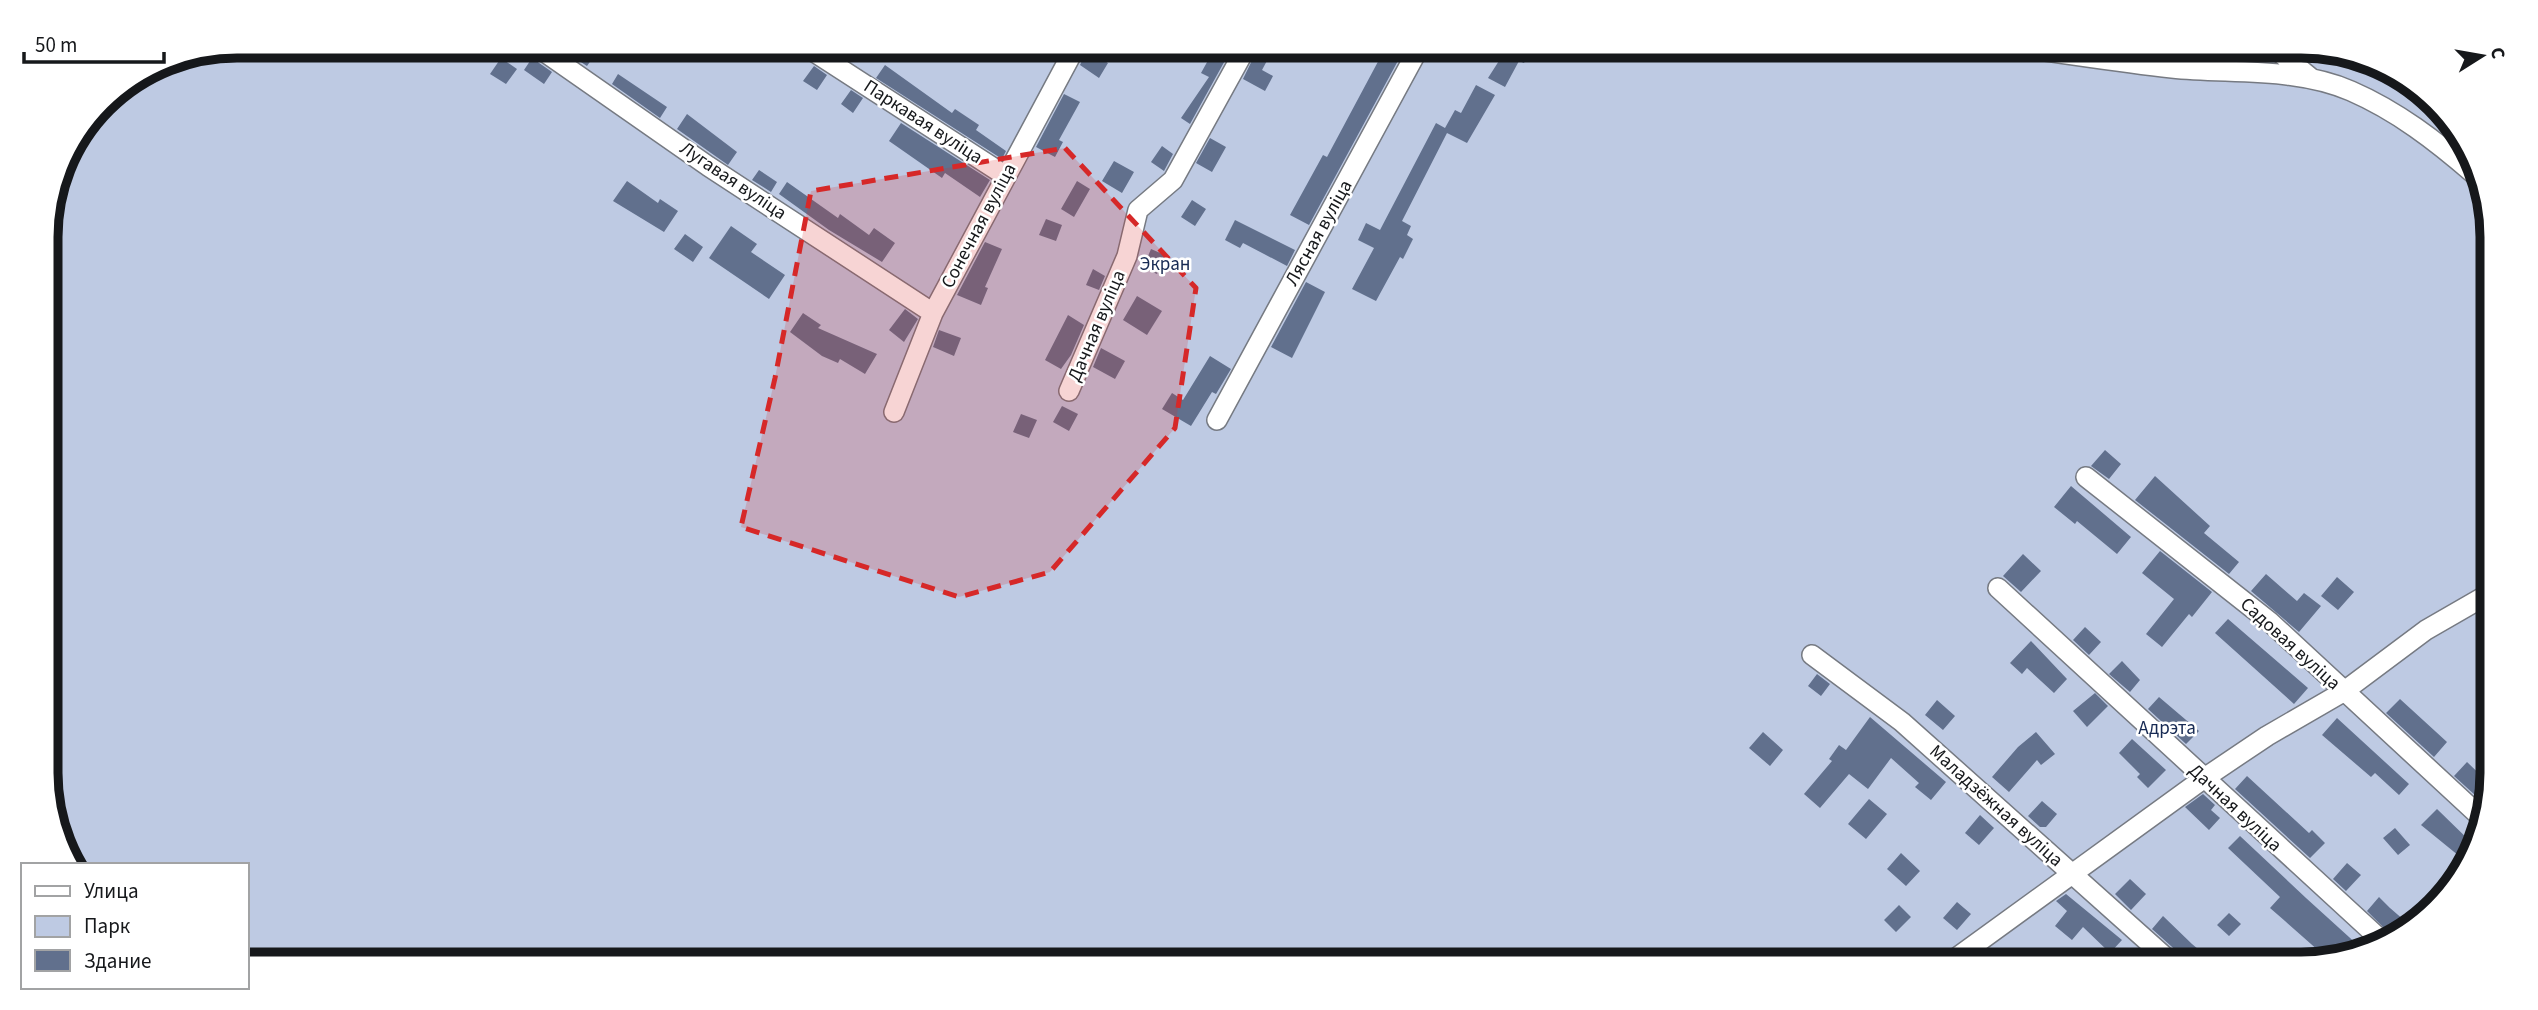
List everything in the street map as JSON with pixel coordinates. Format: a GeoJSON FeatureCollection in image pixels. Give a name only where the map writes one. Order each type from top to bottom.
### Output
{"type":"FeatureCollection","features":[{"type":"Feature","properties":{"kind":"street","name":"Лугавая вуліца"},"geometry":{"type":"LineString","coordinates":[[553,58],[708,166],[933,313]]}},
{"type":"Feature","properties":{"kind":"street","name":"Паркавая вуліца"},"geometry":{"type":"LineString","coordinates":[[824,58],[1006,176]]}},
{"type":"Feature","properties":{"kind":"street","name":"Сонечная вуліца"},"geometry":{"type":"LineString","coordinates":[[894,412],[933,313],[1070,58]]}},
{"type":"Feature","properties":{"kind":"street","name":"Дачная вуліца"},"geometry":{"type":"LineString","coordinates":[[1069,391],[1127,256],[1138,210],[1173,180],[1240,58]]}},
{"type":"Feature","properties":{"kind":"street","name":"Лясная вуліца"},"geometry":{"type":"LineString","coordinates":[[1217,420],[1413,58]]}},
{"type":"Feature","properties":{"kind":"street"},"geometry":{"type":"LineString","coordinates":[[2098,58],[2173,68],[2311,78],[2349,90],[2380,105],[2424,132],[2467,168]]}},
{"type":"Feature","properties":{"kind":"street"},"geometry":{"type":"LineString","coordinates":[[2287,58],[2311,78]]}},
{"type":"Feature","properties":{"kind":"street","name":"Садовая вуліца"},"geometry":{"type":"LineString","coordinates":[[2086,477],[2270,622],[2475,813]]}},
{"type":"Feature","properties":{"kind":"street","name":"Дачная вуліца"},"geometry":{"type":"LineString","coordinates":[[1998,588],[2376,936]]}},
{"type":"Feature","properties":{"kind":"street"},"geometry":{"type":"LineString","coordinates":[[1965,952],[2203,779],[2267,736],[2343,692],[2426,630],[2480,599]]}},
{"type":"Feature","properties":{"kind":"street","name":"Маладзёжная вуліца"},"geometry":{"type":"LineString","coordinates":[[1812,654],[1902,722],[2160,952]]}},
{"type":"Feature","properties":{"kind":"highlighted area"},"geometry":{"type":"Polygon","coordinates":[[[1065,148],[1196,288],[1175,428],[1050,572],[959,597],[741,527],[775,378],[811,191],[1065,148]]]}},
{"type":"Feature","properties":{"kind":"green space"},"geometry":{"type":"Polygon","coordinates":[[[237,58],[2313,58],[2359,67],[2401,88],[2428,110],[2443,128],[2467,168],[2479,213],[2480,773],[2479,797],[2471,831],[2450,873],[2428,900],[2401,922],[2359,943],[2313,952],[248,952],[248,863],[82,863],[67,831],[58,785],[59,213],[71,168],[88,137],[110,110],[147,82],[190,64],[237,58]]]}},
{"type":"Feature","properties":{"kind":"building"},"geometry":{"type":"Polygon","coordinates":[[[501,58],[517,69],[506,84],[490,74],[501,58]]]}},
{"type":"Feature","properties":{"kind":"building"},"geometry":{"type":"Polygon","coordinates":[[[532,58],[552,72],[544,84],[524,70],[532,58]]]}},
{"type":"Feature","properties":{"kind":"building"},"geometry":{"type":"Polygon","coordinates":[[[575,58],[593,58],[587,66],[575,58]]]}},
{"type":"Feature","properties":{"kind":"building"},"geometry":{"type":"Polygon","coordinates":[[[1083,58],[1100,58],[1108,63],[1099,78],[1080,65],[1083,58]]]}},
{"type":"Feature","properties":{"kind":"building"},"geometry":{"type":"Polygon","coordinates":[[[1209,58],[1226,58],[1190,124],[1181,118],[1209,77],[1201,73],[1209,58]]]}},
{"type":"Feature","properties":{"kind":"building"},"geometry":{"type":"Polygon","coordinates":[[[1253,58],[1268,58],[1262,70],[1273,76],[1265,91],[1243,79],[1253,58]]]}},
{"type":"Feature","properties":{"kind":"building"},"geometry":{"type":"Polygon","coordinates":[[[1380,58],[1399,58],[1309,225],[1290,215],[1323,155],[1327,157],[1380,58]]]}},
{"type":"Feature","properties":{"kind":"building"},"geometry":{"type":"Polygon","coordinates":[[[1501,58],[1527,58],[1524,63],[1519,61],[1505,87],[1488,78],[1501,58]]]}},
{"type":"Feature","properties":{"kind":"building"},"geometry":{"type":"Polygon","coordinates":[[[885,65],[952,113],[955,109],[979,125],[976,130],[1006,151],[1002,159],[876,78],[885,65]]]}},
{"type":"Feature","properties":{"kind":"building"},"geometry":{"type":"Polygon","coordinates":[[[814,66],[827,75],[817,90],[803,81],[814,66]]]}},
{"type":"Feature","properties":{"kind":"building"},"geometry":{"type":"Polygon","coordinates":[[[618,74],[667,107],[660,118],[612,84],[618,74]]]}},
{"type":"Feature","properties":{"kind":"building"},"geometry":{"type":"Polygon","coordinates":[[[1476,85],[1495,95],[1467,143],[1447,133],[1402,221],[1411,226],[1407,235],[1413,239],[1403,259],[1400,257],[1376,301],[1352,289],[1374,248],[1358,240],[1366,223],[1380,230],[1436,123],[1445,128],[1455,110],[1461,113],[1476,85]]]}},
{"type":"Feature","properties":{"kind":"building"},"geometry":{"type":"Polygon","coordinates":[[[851,90],[863,98],[853,113],[841,104],[851,90]]]}},
{"type":"Feature","properties":{"kind":"building"},"geometry":{"type":"Polygon","coordinates":[[[1064,94],[1080,102],[1059,140],[1063,142],[1055,157],[1036,147],[1064,94]]]}},
{"type":"Feature","properties":{"kind":"building"},"geometry":{"type":"Polygon","coordinates":[[[687,114],[737,152],[728,165],[677,129],[687,114]]]}},
{"type":"Feature","properties":{"kind":"building"},"geometry":{"type":"Polygon","coordinates":[[[901,123],[990,180],[980,197],[945,173],[942,178],[889,141],[901,123]]]}},
{"type":"Feature","properties":{"kind":"building"},"geometry":{"type":"Polygon","coordinates":[[[1210,138],[1226,147],[1212,172],[1196,163],[1210,138]]]}},
{"type":"Feature","properties":{"kind":"building"},"geometry":{"type":"Polygon","coordinates":[[[1162,146],[1173,154],[1164,171],[1151,162],[1162,146]]]}},
{"type":"Feature","properties":{"kind":"building"},"geometry":{"type":"Polygon","coordinates":[[[1114,161],[1134,172],[1122,193],[1102,181],[1114,161]]]}},
{"type":"Feature","properties":{"kind":"building"},"geometry":{"type":"Polygon","coordinates":[[[759,170],[777,182],[771,192],[752,180],[759,170]]]}},
{"type":"Feature","properties":{"kind":"building"},"geometry":{"type":"Polygon","coordinates":[[[627,181],[658,203],[660,199],[678,211],[664,232],[613,201],[627,181]]]}},
{"type":"Feature","properties":{"kind":"building"},"geometry":{"type":"Polygon","coordinates":[[[1077,181],[1090,189],[1074,217],[1061,209],[1077,181]]]}},
{"type":"Feature","properties":{"kind":"building"},"geometry":{"type":"Polygon","coordinates":[[[787,182],[838,218],[840,214],[869,235],[874,228],[895,243],[882,262],[829,230],[779,194],[787,182]]]}},
{"type":"Feature","properties":{"kind":"building"},"geometry":{"type":"Polygon","coordinates":[[[1192,200],[1206,209],[1195,226],[1181,217],[1192,200]]]}},
{"type":"Feature","properties":{"kind":"building"},"geometry":{"type":"Polygon","coordinates":[[[1046,219],[1062,225],[1056,241],[1039,235],[1046,219]]]}},
{"type":"Feature","properties":{"kind":"building"},"geometry":{"type":"Polygon","coordinates":[[[1235,220],[1295,250],[1287,266],[1243,243],[1240,248],[1225,240],[1235,220]]]}},
{"type":"Feature","properties":{"kind":"building"},"geometry":{"type":"Polygon","coordinates":[[[731,226],[757,244],[751,252],[785,275],[769,299],[709,258],[731,226]]]}},
{"type":"Feature","properties":{"kind":"building"},"geometry":{"type":"Polygon","coordinates":[[[685,234],[703,247],[693,262],[674,249],[685,234]]]}},
{"type":"Feature","properties":{"kind":"building"},"geometry":{"type":"Polygon","coordinates":[[[985,242],[1002,249],[985,287],[988,288],[981,305],[957,295],[985,242]]]}},
{"type":"Feature","properties":{"kind":"building"},"geometry":{"type":"Polygon","coordinates":[[[1151,249],[1165,255],[1157,274],[1143,268],[1151,249]]]}},
{"type":"Feature","properties":{"kind":"building"},"geometry":{"type":"Polygon","coordinates":[[[1093,269],[1105,276],[1099,290],[1086,285],[1093,269]]]}},
{"type":"Feature","properties":{"kind":"building"},"geometry":{"type":"Polygon","coordinates":[[[1306,282],[1325,292],[1292,358],[1271,347],[1306,282]]]}},
{"type":"Feature","properties":{"kind":"building"},"geometry":{"type":"Polygon","coordinates":[[[1137,296],[1162,311],[1147,335],[1123,320],[1137,296]]]}},
{"type":"Feature","properties":{"kind":"building"},"geometry":{"type":"Polygon","coordinates":[[[905,309],[918,319],[904,342],[889,330],[905,309]]]}},
{"type":"Feature","properties":{"kind":"building"},"geometry":{"type":"Polygon","coordinates":[[[803,313],[821,325],[818,328],[877,354],[865,374],[840,359],[838,363],[822,356],[790,332],[803,313]]]}},
{"type":"Feature","properties":{"kind":"building"},"geometry":{"type":"Polygon","coordinates":[[[1068,315],[1084,325],[1071,355],[1061,369],[1045,360],[1068,315]]]}},
{"type":"Feature","properties":{"kind":"building"},"geometry":{"type":"Polygon","coordinates":[[[939,330],[961,338],[954,356],[933,347],[939,330]]]}},
{"type":"Feature","properties":{"kind":"building"},"geometry":{"type":"Polygon","coordinates":[[[1101,348],[1125,361],[1115,379],[1093,367],[1101,348]]]}},
{"type":"Feature","properties":{"kind":"building"},"geometry":{"type":"Polygon","coordinates":[[[1210,356],[1231,369],[1216,394],[1212,392],[1191,426],[1162,409],[1172,393],[1183,400],[1210,356]]]}},
{"type":"Feature","properties":{"kind":"building"},"geometry":{"type":"Polygon","coordinates":[[[1062,406],[1078,414],[1069,431],[1053,422],[1062,406]]]}},
{"type":"Feature","properties":{"kind":"building"},"geometry":{"type":"Polygon","coordinates":[[[1021,414],[1037,420],[1029,438],[1013,432],[1021,414]]]}},
{"type":"Feature","properties":{"kind":"building"},"geometry":{"type":"Polygon","coordinates":[[[2105,450],[2121,464],[2109,479],[2091,466],[2105,450]]]}},
{"type":"Feature","properties":{"kind":"building"},"geometry":{"type":"Polygon","coordinates":[[[2155,476],[2210,526],[2204,533],[2239,562],[2229,574],[2135,500],[2155,476]]]}},
{"type":"Feature","properties":{"kind":"building"},"geometry":{"type":"Polygon","coordinates":[[[2071,486],[2131,537],[2117,554],[2077,521],[2075,524],[2054,507],[2071,486]]]}},
{"type":"Feature","properties":{"kind":"building"},"geometry":{"type":"Polygon","coordinates":[[[2160,551],[2212,592],[2192,617],[2189,614],[2162,647],[2146,634],[2174,599],[2142,573],[2160,551]]]}},
{"type":"Feature","properties":{"kind":"building"},"geometry":{"type":"Polygon","coordinates":[[[2023,554],[2041,571],[2021,592],[2003,576],[2023,554]]]}},
{"type":"Feature","properties":{"kind":"building"},"geometry":{"type":"Polygon","coordinates":[[[2266,574],[2297,601],[2304,593],[2321,606],[2299,632],[2251,591],[2266,574]]]}},
{"type":"Feature","properties":{"kind":"building"},"geometry":{"type":"Polygon","coordinates":[[[2337,577],[2354,592],[2338,610],[2321,596],[2337,577]]]}},
{"type":"Feature","properties":{"kind":"building"},"geometry":{"type":"Polygon","coordinates":[[[2228,619],[2308,688],[2294,704],[2215,633],[2228,619]]]}},
{"type":"Feature","properties":{"kind":"building"},"geometry":{"type":"Polygon","coordinates":[[[2085,627],[2101,642],[2089,655],[2073,640],[2085,627]]]}},
{"type":"Feature","properties":{"kind":"building"},"geometry":{"type":"Polygon","coordinates":[[[2031,641],[2067,679],[2054,693],[2027,668],[2022,674],[2010,663],[2031,641]]]}},
{"type":"Feature","properties":{"kind":"building"},"geometry":{"type":"Polygon","coordinates":[[[2122,661],[2140,680],[2130,692],[2109,674],[2122,661]]]}},
{"type":"Feature","properties":{"kind":"building"},"geometry":{"type":"Polygon","coordinates":[[[1817,674],[1830,684],[1821,696],[1808,686],[1817,674]]]}},
{"type":"Feature","properties":{"kind":"building"},"geometry":{"type":"Polygon","coordinates":[[[2095,693],[2108,706],[2087,727],[2073,711],[2095,693]]]}},
{"type":"Feature","properties":{"kind":"building"},"geometry":{"type":"Polygon","coordinates":[[[2159,697],[2199,731],[2186,744],[2148,709],[2159,697]]]}},
{"type":"Feature","properties":{"kind":"building"},"geometry":{"type":"Polygon","coordinates":[[[2400,699],[2447,742],[2434,757],[2386,713],[2400,699]]]}},
{"type":"Feature","properties":{"kind":"building"},"geometry":{"type":"Polygon","coordinates":[[[1937,700],[1955,716],[1943,730],[1925,715],[1937,700]]]}},
{"type":"Feature","properties":{"kind":"building"},"geometry":{"type":"Polygon","coordinates":[[[1870,717],[1946,782],[1931,800],[1915,787],[1919,783],[1891,758],[1868,789],[1849,774],[1820,808],[1804,794],[1832,761],[1829,759],[1839,745],[1846,750],[1870,717]]]}},
{"type":"Feature","properties":{"kind":"building"},"geometry":{"type":"Polygon","coordinates":[[[2337,718],[2409,784],[2399,795],[2375,773],[2371,777],[2322,735],[2337,718]]]}},
{"type":"Feature","properties":{"kind":"building"},"geometry":{"type":"Polygon","coordinates":[[[1763,732],[1783,750],[1770,766],[1749,748],[1763,732]]]}},
{"type":"Feature","properties":{"kind":"building"},"geometry":{"type":"Polygon","coordinates":[[[2036,732],[2055,754],[2041,765],[2037,760],[2009,792],[1992,777],[2018,747],[2036,732]]]}},
{"type":"Feature","properties":{"kind":"building"},"geometry":{"type":"Polygon","coordinates":[[[2132,739],[2166,770],[2148,788],[2137,777],[2140,774],[2119,753],[2132,739]]]}},
{"type":"Feature","properties":{"kind":"building"},"geometry":{"type":"Polygon","coordinates":[[[2467,762],[2480,774],[2479,798],[2454,776],[2467,762]]]}},
{"type":"Feature","properties":{"kind":"building"},"geometry":{"type":"Polygon","coordinates":[[[2247,776],[2309,833],[2312,830],[2325,843],[2310,858],[2235,789],[2247,776]]]}},
{"type":"Feature","properties":{"kind":"building"},"geometry":{"type":"Polygon","coordinates":[[[2203,794],[2215,805],[2211,810],[2220,818],[2209,830],[2185,807],[2203,794]]]}},
{"type":"Feature","properties":{"kind":"building"},"geometry":{"type":"Polygon","coordinates":[[[1869,799],[1887,814],[1866,839],[1848,824],[1869,799]]]}},
{"type":"Feature","properties":{"kind":"building"},"geometry":{"type":"Polygon","coordinates":[[[2042,801],[2057,814],[2046,827],[2040,827],[2028,816],[2042,801]]]}},
{"type":"Feature","properties":{"kind":"building"},"geometry":{"type":"Polygon","coordinates":[[[2437,809],[2468,839],[2460,856],[2421,825],[2437,809]]]}},
{"type":"Feature","properties":{"kind":"building"},"geometry":{"type":"Polygon","coordinates":[[[1980,815],[1994,828],[1979,845],[1965,833],[1980,815]]]}},
{"type":"Feature","properties":{"kind":"building"},"geometry":{"type":"Polygon","coordinates":[[[2395,828],[2410,845],[2398,855],[2383,838],[2395,828]]]}},
{"type":"Feature","properties":{"kind":"building"},"geometry":{"type":"Polygon","coordinates":[[[2240,836],[2356,944],[2319,951],[2270,908],[2280,897],[2228,848],[2240,836]]]}},
{"type":"Feature","properties":{"kind":"building"},"geometry":{"type":"Polygon","coordinates":[[[1901,853],[1920,871],[1906,886],[1887,869],[1901,853]]]}},
{"type":"Feature","properties":{"kind":"building"},"geometry":{"type":"Polygon","coordinates":[[[2347,863],[2361,875],[2346,891],[2333,879],[2347,863]]]}},
{"type":"Feature","properties":{"kind":"building"},"geometry":{"type":"Polygon","coordinates":[[[2130,879],[2146,894],[2131,910],[2115,894],[2130,879]]]}},
{"type":"Feature","properties":{"kind":"building"},"geometry":{"type":"Polygon","coordinates":[[[2066,894],[2122,940],[2109,952],[2083,927],[2072,940],[2055,926],[2067,911],[2056,901],[2066,894]]]}},
{"type":"Feature","properties":{"kind":"building"},"geometry":{"type":"Polygon","coordinates":[[[2379,897],[2404,920],[2386,930],[2367,911],[2379,897]]]}},
{"type":"Feature","properties":{"kind":"building"},"geometry":{"type":"Polygon","coordinates":[[[1957,902],[1971,914],[1957,930],[1943,918],[1957,902]]]}},
{"type":"Feature","properties":{"kind":"building"},"geometry":{"type":"Polygon","coordinates":[[[1899,905],[1911,917],[1896,932],[1884,920],[1899,905]]]}},
{"type":"Feature","properties":{"kind":"building"},"geometry":{"type":"Polygon","coordinates":[[[2229,913],[2241,924],[2229,936],[2217,925],[2229,913]]]}},
{"type":"Feature","properties":{"kind":"building"},"geometry":{"type":"Polygon","coordinates":[[[2163,916],[2202,952],[2178,952],[2152,929],[2163,916]]]}},
{"type":"Feature","properties":{"kind":"park label","name":"Экран"},"geometry":{"type":"Point","coordinates":[1165,264]}},
{"type":"Feature","properties":{"kind":"park label","name":"Адрэта"},"geometry":{"type":"Point","coordinates":[2167,728]}}]}
